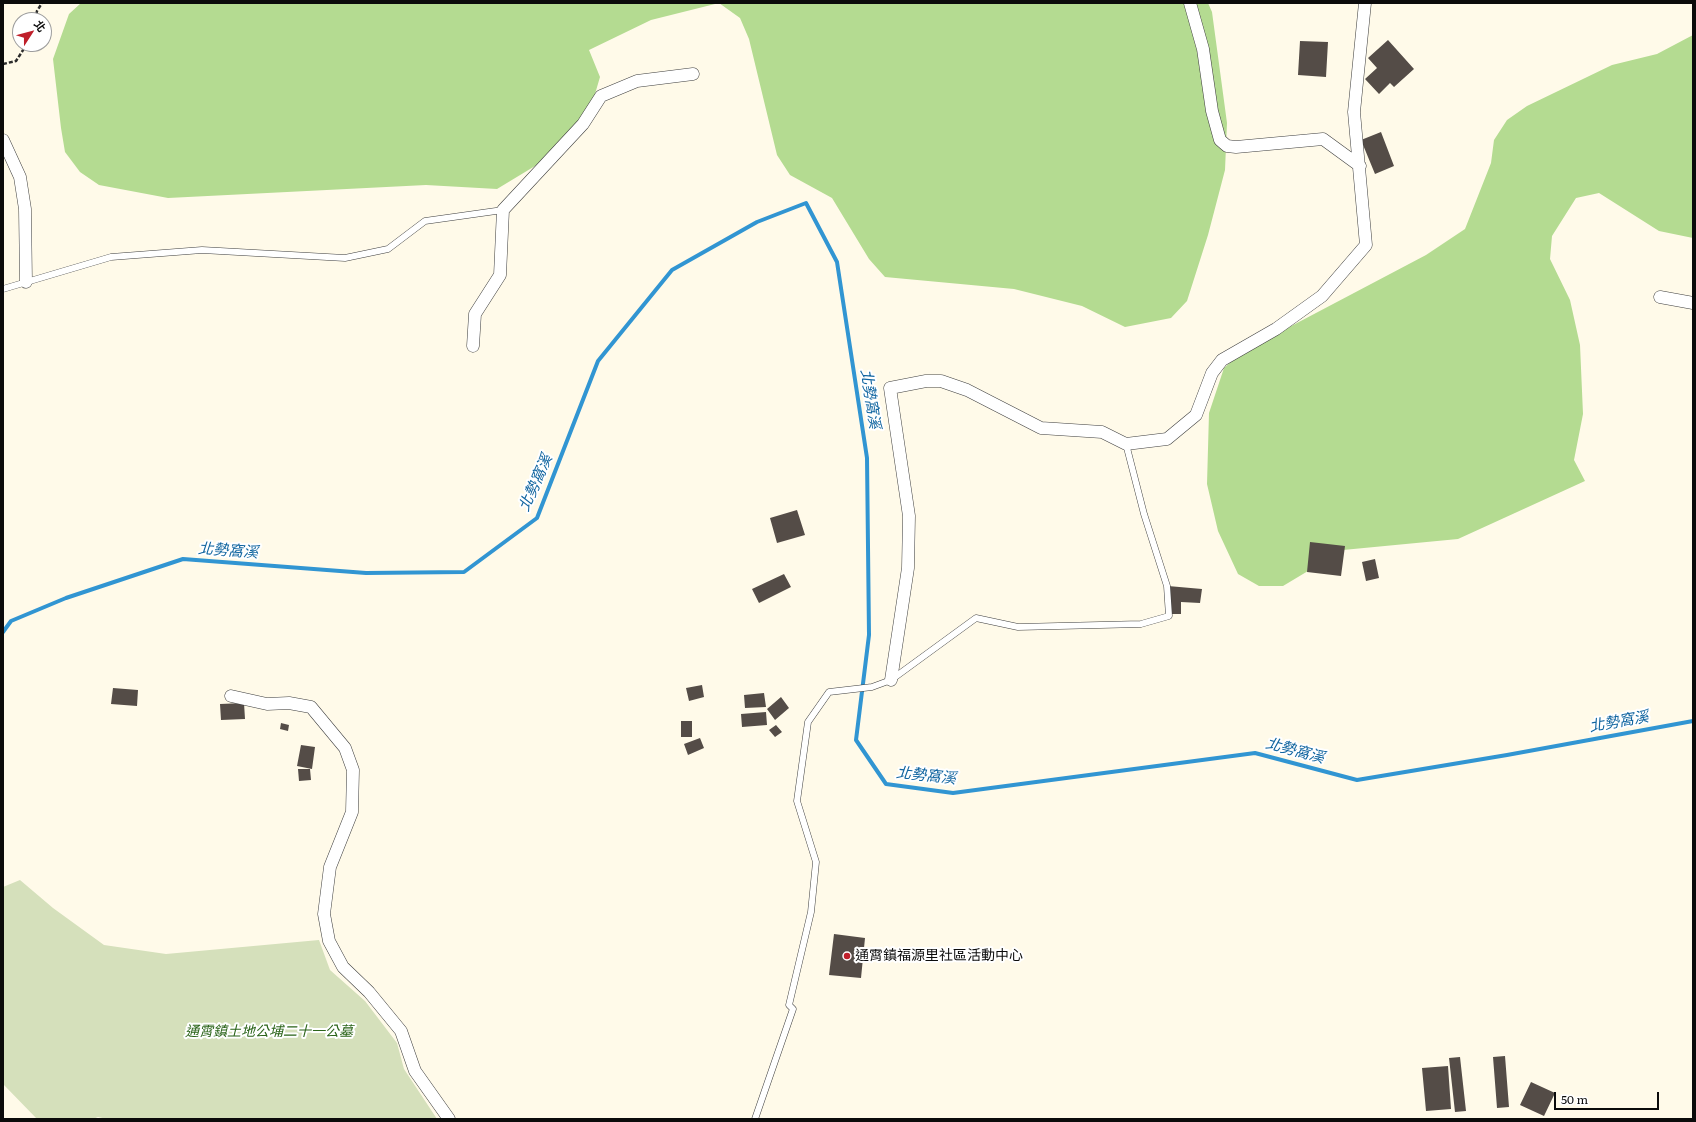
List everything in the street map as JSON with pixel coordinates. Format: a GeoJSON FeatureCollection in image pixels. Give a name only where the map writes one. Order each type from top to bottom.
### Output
{"type":"FeatureCollection","features":[{"type":"Feature","properties":{"kind":"street"},"geometry":{"type":"LineString","coordinates":[[1190,3],[1203,49],[1212,111],[1220,140],[1227,146],[1236,147],[1323,139],[1360,166]]}},
{"type":"Feature","properties":{"kind":"street"},"geometry":{"type":"LineString","coordinates":[[891,680],[908,568],[909,516],[890,388],[926,381],[941,381],[967,390],[1041,428],[1102,432],[1126,444],[1167,439],[1191,420],[1196,415],[1212,373],[1222,360],[1276,329],[1322,296],[1366,245],[1354,112],[1365,3]]}},
{"type":"Feature","properties":{"kind":"street"},"geometry":{"type":"LineString","coordinates":[[473,346],[476,314],[500,275],[503,210],[583,124],[601,96],[637,81],[693,74]]}},
{"type":"Feature","properties":{"kind":"street"},"geometry":{"type":"LineString","coordinates":[[3,140],[20,177],[25,209],[26,282]]}},
{"type":"Feature","properties":{"kind":"street"},"geometry":{"type":"LineString","coordinates":[[1660,297],[1693,303]]}},
{"type":"Feature","properties":{"kind":"street"},"geometry":{"type":"LineString","coordinates":[[231,696],[267,704],[289,704],[311,707],[345,748],[353,770],[352,812],[330,867],[324,914],[329,941],[343,967],[369,992],[400,1031],[415,1071],[449,1119]]}},
{"type":"Feature","properties":{"kind":"lane"},"geometry":{"type":"LineString","coordinates":[[3,289],[111,257],[202,250],[345,258],[388,249],[424,221],[503,210]]}},
{"type":"Feature","properties":{"kind":"lane"},"geometry":{"type":"LineString","coordinates":[[755,1119],[793,1009],[789,1005],[811,912],[816,862],[796,801],[808,722],[829,692],[872,687],[891,680],[976,618],[1018,627],[1141,624],[1169,616],[1167,586],[1144,514],[1126,444]]}},
{"type":"Feature","properties":{"kind":"path"},"geometry":{"type":"LineString","coordinates":[[37,12],[42,3]]}},
{"type":"Feature","properties":{"kind":"path"},"geometry":{"type":"LineString","coordinates":[[3,64],[16,61],[22,52]]}},
{"type":"Feature","properties":{"kind":"green space"},"geometry":{"type":"Polygon","coordinates":[[[81,3],[719,3],[651,20],[589,50],[600,77],[587,121],[535,166],[497,189],[426,185],[168,198],[99,185],[80,172],[65,152],[53,59],[69,14],[81,3]]]}},
{"type":"Feature","properties":{"kind":"green space"},"geometry":{"type":"Polygon","coordinates":[[[719,3],[1208,3],[1212,12],[1227,123],[1225,170],[1208,235],[1187,301],[1171,318],[1125,327],[1082,306],[1014,289],[885,277],[869,259],[832,198],[790,175],[777,155],[749,39],[740,18],[719,3]]]}},
{"type":"Feature","properties":{"kind":"green space"},"geometry":{"type":"Polygon","coordinates":[[[1693,35],[1693,238],[1659,231],[1599,193],[1576,198],[1552,236],[1550,259],[1570,300],[1580,345],[1583,414],[1574,460],[1585,481],[1458,539],[1343,550],[1283,586],[1259,586],[1238,574],[1218,531],[1207,484],[1209,413],[1224,368],[1242,352],[1426,255],[1465,229],[1491,163],[1494,140],[1507,120],[1527,106],[1612,65],[1657,54],[1693,35]]]}},
{"type":"Feature","properties":{"kind":"green space","name":"通霄鎮土地公埔二十一公墓"},"geometry":{"type":"Polygon","coordinates":[[[20,880],[53,908],[104,945],[166,954],[319,940],[330,970],[365,1001],[397,1043],[404,1069],[437,1119],[107,1119],[98,1117],[93,1119],[37,1119],[3,1084],[3,887],[20,880]]]}},
{"type":"Feature","properties":{"kind":"building"},"geometry":{"type":"Polygon","coordinates":[[[1388,40],[1414,69],[1394,87],[1390,83],[1379,94],[1365,79],[1377,68],[1368,58],[1388,40]]]}},
{"type":"Feature","properties":{"kind":"building"},"geometry":{"type":"Polygon","coordinates":[[[1300,41],[1328,42],[1326,77],[1298,75],[1300,41]]]}},
{"type":"Feature","properties":{"kind":"building"},"geometry":{"type":"Polygon","coordinates":[[[1381,132],[1394,166],[1375,174],[1361,140],[1381,132]]]}},
{"type":"Feature","properties":{"kind":"building"},"geometry":{"type":"Polygon","coordinates":[[[797,510],[805,535],[777,543],[770,518],[797,510]]]}},
{"type":"Feature","properties":{"kind":"building"},"geometry":{"type":"Polygon","coordinates":[[[1310,542],[1345,546],[1341,576],[1307,572],[1310,542]]]}},
{"type":"Feature","properties":{"kind":"building"},"geometry":{"type":"Polygon","coordinates":[[[1375,559],[1379,578],[1366,581],[1362,562],[1375,559]]]}},
{"type":"Feature","properties":{"kind":"building"},"geometry":{"type":"Polygon","coordinates":[[[784,574],[791,587],[759,603],[752,589],[784,574]]]}},
{"type":"Feature","properties":{"kind":"building"},"geometry":{"type":"Polygon","coordinates":[[[1168,586],[1202,589],[1200,603],[1181,602],[1181,614],[1166,614],[1168,586]]]}},
{"type":"Feature","properties":{"kind":"building"},"geometry":{"type":"Polygon","coordinates":[[[702,685],[704,697],[689,701],[686,688],[702,685]]]}},
{"type":"Feature","properties":{"kind":"building"},"geometry":{"type":"Polygon","coordinates":[[[113,688],[138,690],[137,706],[111,704],[113,688]]]}},
{"type":"Feature","properties":{"kind":"building"},"geometry":{"type":"Polygon","coordinates":[[[764,693],[766,707],[745,708],[744,695],[764,693]]]}},
{"type":"Feature","properties":{"kind":"building"},"geometry":{"type":"Polygon","coordinates":[[[781,697],[789,708],[775,720],[767,709],[781,697]]]}},
{"type":"Feature","properties":{"kind":"building"},"geometry":{"type":"Polygon","coordinates":[[[244,703],[245,719],[221,720],[220,704],[244,703]]]}},
{"type":"Feature","properties":{"kind":"building"},"geometry":{"type":"Polygon","coordinates":[[[766,712],[767,725],[742,727],[741,714],[766,712]]]}},
{"type":"Feature","properties":{"kind":"building"},"geometry":{"type":"Polygon","coordinates":[[[681,721],[692,721],[692,737],[681,737],[681,721]]]}},
{"type":"Feature","properties":{"kind":"building"},"geometry":{"type":"Polygon","coordinates":[[[281,723],[289,725],[288,731],[280,729],[281,723]]]}},
{"type":"Feature","properties":{"kind":"building"},"geometry":{"type":"Polygon","coordinates":[[[776,725],[782,732],[775,737],[769,730],[776,725]]]}},
{"type":"Feature","properties":{"kind":"building"},"geometry":{"type":"Polygon","coordinates":[[[700,738],[704,748],[688,755],[684,744],[700,738]]]}},
{"type":"Feature","properties":{"kind":"building"},"geometry":{"type":"Polygon","coordinates":[[[301,745],[315,747],[312,769],[297,766],[301,745]]]}},
{"type":"Feature","properties":{"kind":"building"},"geometry":{"type":"Polygon","coordinates":[[[298,769],[310,769],[311,780],[299,781],[298,769]]]}},
{"type":"Feature","properties":{"kind":"building","name":"通霄鎮福源里社區活動中心"},"geometry":{"type":"Polygon","coordinates":[[[834,934],[865,938],[861,978],[829,975],[834,934]]]}},
{"type":"Feature","properties":{"kind":"building"},"geometry":{"type":"Polygon","coordinates":[[[1505,1056],[1509,1107],[1497,1108],[1493,1057],[1505,1056]]]}},
{"type":"Feature","properties":{"kind":"building"},"geometry":{"type":"Polygon","coordinates":[[[1460,1057],[1466,1111],[1455,1112],[1449,1058],[1460,1057]]]}},
{"type":"Feature","properties":{"kind":"building"},"geometry":{"type":"Polygon","coordinates":[[[1448,1066],[1451,1109],[1426,1111],[1422,1068],[1448,1066]]]}},
{"type":"Feature","properties":{"kind":"building"},"geometry":{"type":"Polygon","coordinates":[[[1531,1082],[1555,1093],[1544,1116],[1520,1105],[1531,1082]]]}},
{"type":"Feature","properties":{"kind":"waterway","name":"北勢窩溪"},"geometry":{"type":"LineString","coordinates":[[3,632],[11,621],[66,598],[183,559],[366,573],[464,572],[537,518],[598,361],[672,270],[757,222],[806,203],[837,262],[867,458],[869,635],[856,740],[886,784],[953,793],[1255,753],[1357,780],[1507,755],[1693,721]]}},
{"type":"Feature","properties":{"kind":"place","name":"通霄鎮福源里社區活動中心"},"geometry":{"type":"Point","coordinates":[847,956]}}]}
